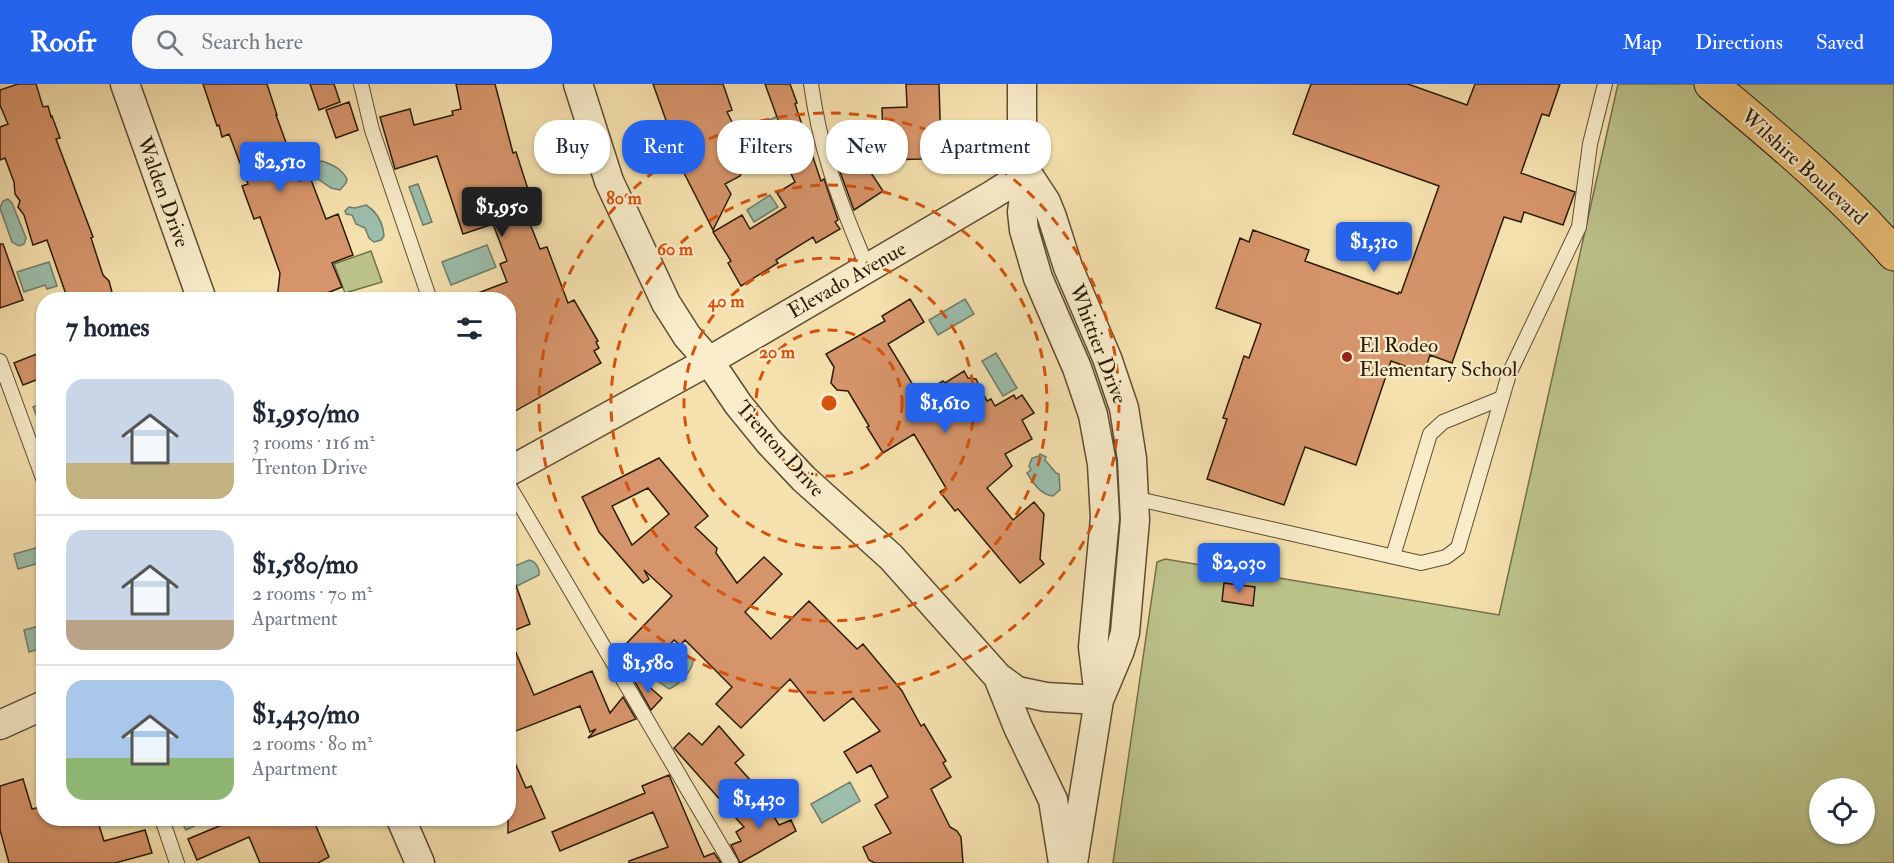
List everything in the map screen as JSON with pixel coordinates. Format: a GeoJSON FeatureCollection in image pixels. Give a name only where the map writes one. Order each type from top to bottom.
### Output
{"type":"FeatureCollection","features":[{"type":"Feature","properties":{"kind":"main road","name":"Wilshire Boulevard"},"geometry":{"type":"LineString","coordinates":[[1711,84],[1836,192],[1894,254]]}},
{"type":"Feature","properties":{"kind":"street","name":"Walden Drive"},"geometry":{"type":"LineString","coordinates":[[124,84],[199,292]]}},
{"type":"Feature","properties":{"kind":"street","name":"Trenton Drive"},"geometry":{"type":"LineString","coordinates":[[578,84],[609,181],[671,311],[687,336],[709,361],[738,404],[769,442],[804,479],[891,557],[998,676],[1017,692],[1046,697],[1099,700]]}},
{"type":"Feature","properties":{"kind":"street","name":"Whittier Drive"},"geometry":{"type":"LineString","coordinates":[[1022,84],[1022,120]]}},
{"type":"Feature","properties":{"kind":"street","name":"Elevado Avenue"},"geometry":{"type":"LineString","coordinates":[[516,468],[709,361],[1025,174]]}},
{"type":"Feature","properties":{"kind":"street","name":"Whittier Drive"},"geometry":{"type":"LineString","coordinates":[[1027,174],[1022,212],[1024,230],[1038,278],[1077,368],[1093,415],[1102,464],[1105,518],[1093,647],[1099,700]]}},
{"type":"Feature","properties":{"kind":"street","name":"Whittier Drive"},"geometry":{"type":"LineString","coordinates":[[1028,174],[1046,202],[1068,267],[1110,368],[1124,408],[1132,459],[1135,520],[1125,633],[1099,700],[1074,863]]}},
{"type":"Feature","properties":{"kind":"street"},"geometry":{"type":"LineString","coordinates":[[998,676],[1018,726],[1053,800],[1062,863]]}},
{"type":"Feature","properties":{"kind":"street"},"geometry":{"type":"LineString","coordinates":[[0,725],[36,709]]}},
{"type":"Feature","properties":{"kind":"street"},"geometry":{"type":"LineString","coordinates":[[404,826],[420,863]]}},
{"type":"Feature","properties":{"kind":"lane"},"geometry":{"type":"LineString","coordinates":[[361,84],[372,130],[427,292]]}},
{"type":"Feature","properties":{"kind":"lane"},"geometry":{"type":"LineString","coordinates":[[811,84],[815,112],[829,167],[867,267]]}},
{"type":"Feature","properties":{"kind":"lane"},"geometry":{"type":"LineString","coordinates":[[1134,498],[1421,563],[1446,557],[1458,548],[1509,374],[1578,227],[1590,144],[1605,84]]}},
{"type":"Feature","properties":{"kind":"lane"},"geometry":{"type":"LineString","coordinates":[[0,362],[36,459]]}},
{"type":"Feature","properties":{"kind":"lane"},"geometry":{"type":"LineString","coordinates":[[1393,556],[1430,434],[1443,422],[1502,398]]}},
{"type":"Feature","properties":{"kind":"lane"},"geometry":{"type":"LineString","coordinates":[[516,498],[731,863]]}},
{"type":"Feature","properties":{"kind":"lane"},"geometry":{"type":"LineString","coordinates":[[164,826],[177,863]]}},
{"type":"Feature","properties":{"kind":"green space"},"geometry":{"type":"Polygon","coordinates":[[[1618,84],[1894,84],[1894,863],[1113,863],[1157,562],[1165,559],[1499,615],[1618,84]]]}},
{"type":"Feature","properties":{"kind":"green space"},"geometry":{"type":"Polygon","coordinates":[[[371,251],[382,282],[345,292],[334,264],[371,251]]]}},
{"type":"Feature","properties":{"kind":"shaded area"},"geometry":{"type":"Polygon","coordinates":[[[793,109],[798,120],[769,120],[793,109]]]}},
{"type":"Feature","properties":{"kind":"shaded area"},"geometry":{"type":"Polygon","coordinates":[[[322,161],[336,167],[347,179],[340,190],[331,188],[314,176],[309,164],[322,161]]]}},
{"type":"Feature","properties":{"kind":"shaded area"},"geometry":{"type":"Polygon","coordinates":[[[418,184],[432,222],[423,225],[409,187],[418,184]]]}},
{"type":"Feature","properties":{"kind":"shaded area"},"geometry":{"type":"Polygon","coordinates":[[[770,195],[778,207],[754,222],[747,210],[770,195]]]}},
{"type":"Feature","properties":{"kind":"shaded area"},"geometry":{"type":"Polygon","coordinates":[[[8,199],[12,203],[26,238],[24,244],[19,246],[12,242],[0,208],[3,201],[8,199]]]}},
{"type":"Feature","properties":{"kind":"shaded area"},"geometry":{"type":"Polygon","coordinates":[[[366,205],[381,222],[384,236],[381,240],[374,242],[369,238],[365,228],[356,224],[352,215],[346,214],[345,211],[349,207],[366,205]]]}},
{"type":"Feature","properties":{"kind":"shaded area"},"geometry":{"type":"Polygon","coordinates":[[[487,245],[496,267],[451,285],[442,262],[487,245]]]}},
{"type":"Feature","properties":{"kind":"shaded area"},"geometry":{"type":"Polygon","coordinates":[[[49,262],[57,286],[47,289],[45,285],[24,292],[17,272],[49,262]]]}},
{"type":"Feature","properties":{"kind":"shaded area"},"geometry":{"type":"Polygon","coordinates":[[[965,299],[974,314],[938,335],[929,320],[965,299]]]}},
{"type":"Feature","properties":{"kind":"shaded area"},"geometry":{"type":"Polygon","coordinates":[[[996,353],[1017,388],[1003,396],[982,361],[996,353]]]}},
{"type":"Feature","properties":{"kind":"shaded area"},"geometry":{"type":"Polygon","coordinates":[[[1040,454],[1046,457],[1045,460],[1059,474],[1060,490],[1053,496],[1041,491],[1027,473],[1031,470],[1029,466],[1032,458],[1040,454]]]}},
{"type":"Feature","properties":{"kind":"shaded area"},"geometry":{"type":"Polygon","coordinates":[[[36,548],[36,564],[18,569],[14,554],[36,548]]]}},
{"type":"Feature","properties":{"kind":"shaded area"},"geometry":{"type":"Polygon","coordinates":[[[529,560],[534,562],[539,575],[516,586],[516,566],[529,560]]]}},
{"type":"Feature","properties":{"kind":"shaded area"},"geometry":{"type":"Polygon","coordinates":[[[36,627],[36,650],[29,652],[24,630],[36,627]]]}},
{"type":"Feature","properties":{"kind":"shaded area"},"geometry":{"type":"Polygon","coordinates":[[[680,654],[686,654],[693,660],[691,669],[669,689],[659,682],[660,676],[680,654]]]}},
{"type":"Feature","properties":{"kind":"shaded area"},"geometry":{"type":"Polygon","coordinates":[[[850,782],[860,801],[822,823],[811,804],[850,782]]]}},
{"type":"Feature","properties":{"kind":"building"},"geometry":{"type":"Polygon","coordinates":[[[18,84],[36,84],[43,107],[48,106],[52,116],[60,138],[56,139],[93,237],[91,238],[103,275],[109,281],[112,292],[65,292],[47,240],[33,245],[24,215],[18,207],[20,201],[15,194],[14,182],[5,158],[0,160],[0,127],[8,124],[0,105],[0,90],[18,84]]]}},
{"type":"Feature","properties":{"kind":"building"},"geometry":{"type":"Polygon","coordinates":[[[203,84],[267,84],[300,181],[310,177],[326,219],[338,214],[353,255],[332,263],[342,287],[330,292],[278,292],[280,273],[260,217],[254,219],[242,186],[248,184],[229,134],[222,137],[219,125],[217,126],[203,84]]]}},
{"type":"Feature","properties":{"kind":"building"},"geometry":{"type":"Polygon","coordinates":[[[310,84],[334,84],[340,102],[319,110],[310,84]]]}},
{"type":"Feature","properties":{"kind":"building"},"geometry":{"type":"Polygon","coordinates":[[[456,84],[495,84],[513,153],[516,152],[534,208],[525,211],[540,249],[547,247],[568,303],[574,300],[598,341],[596,342],[599,348],[594,351],[601,363],[516,411],[516,292],[481,292],[507,282],[500,264],[507,261],[493,224],[463,234],[437,156],[395,169],[380,117],[410,109],[414,125],[453,115],[452,111],[461,109],[456,84]]]}},
{"type":"Feature","properties":{"kind":"building"},"geometry":{"type":"Polygon","coordinates":[[[653,84],[723,84],[732,110],[727,112],[731,120],[717,120],[717,174],[741,174],[725,184],[731,194],[713,230],[685,174],[705,174],[705,120],[666,120],[653,84]]]}},
{"type":"Feature","properties":{"kind":"building"},"geometry":{"type":"Polygon","coordinates":[[[765,84],[790,84],[797,103],[795,104],[800,120],[778,120],[765,84]]]}},
{"type":"Feature","properties":{"kind":"building"},"geometry":{"type":"Polygon","coordinates":[[[906,84],[939,84],[940,120],[920,120],[920,159],[908,159],[908,120],[882,120],[882,108],[907,107],[906,84]]]}},
{"type":"Feature","properties":{"kind":"building"},"geometry":{"type":"Polygon","coordinates":[[[1311,84],[1408,84],[1467,105],[1475,84],[1560,84],[1549,116],[1542,114],[1521,173],[1575,192],[1563,225],[1524,212],[1521,222],[1504,217],[1452,363],[1430,355],[1424,373],[1391,361],[1356,465],[1305,447],[1284,505],[1207,479],[1227,419],[1223,418],[1244,356],[1249,358],[1261,324],[1216,308],[1240,238],[1249,242],[1253,230],[1309,250],[1305,261],[1398,294],[1401,293],[1439,186],[1293,134],[1311,84]]]}},
{"type":"Feature","properties":{"kind":"building"},"geometry":{"type":"Polygon","coordinates":[[[349,102],[358,130],[336,138],[326,110],[349,102]]]}},
{"type":"Feature","properties":{"kind":"building"},"geometry":{"type":"Polygon","coordinates":[[[814,160],[821,181],[824,179],[838,220],[835,222],[840,229],[816,243],[813,237],[776,260],[778,263],[741,286],[728,263],[731,261],[713,232],[742,215],[750,229],[786,207],[777,193],[795,182],[791,174],[814,174],[814,160]]]}},
{"type":"Feature","properties":{"kind":"building"},"geometry":{"type":"Polygon","coordinates":[[[841,174],[872,174],[883,191],[854,210],[841,174]]]}},
{"type":"Feature","properties":{"kind":"building"},"geometry":{"type":"Polygon","coordinates":[[[0,244],[3,244],[23,300],[0,308],[0,244]]]}},
{"type":"Feature","properties":{"kind":"building"},"geometry":{"type":"Polygon","coordinates":[[[910,299],[924,322],[888,344],[919,395],[964,371],[968,378],[976,379],[987,401],[991,399],[995,406],[1014,395],[1016,399],[1022,395],[1034,413],[1022,420],[1032,439],[1005,454],[1012,466],[987,488],[1013,520],[1034,502],[1044,514],[1040,559],[1044,564],[1020,583],[958,509],[955,511],[940,492],[946,488],[914,434],[883,453],[848,391],[837,390],[831,383],[834,367],[826,354],[885,321],[882,316],[910,299]]]}},
{"type":"Feature","properties":{"kind":"building"},"geometry":{"type":"Polygon","coordinates":[[[36,354],[36,380],[23,385],[14,363],[36,354]]]}},
{"type":"Feature","properties":{"kind":"building"},"geometry":{"type":"Polygon","coordinates":[[[659,458],[708,516],[695,527],[717,548],[716,553],[737,583],[764,557],[782,574],[745,612],[771,639],[809,601],[857,649],[863,644],[902,691],[921,726],[924,724],[946,761],[943,763],[951,777],[931,789],[950,827],[961,837],[963,863],[875,863],[869,860],[863,847],[891,833],[875,805],[888,797],[871,765],[857,773],[844,752],[880,731],[853,698],[824,721],[790,679],[741,728],[716,704],[732,687],[685,640],[680,645],[674,640],[650,666],[626,644],[672,596],[644,570],[649,579],[643,583],[599,532],[582,497],[659,458]],[[648,488],[612,506],[632,545],[669,514],[648,488]]]}},
{"type":"Feature","properties":{"kind":"building"},"geometry":{"type":"Polygon","coordinates":[[[1224,583],[1255,587],[1253,606],[1222,601],[1224,583]]]}},
{"type":"Feature","properties":{"kind":"building"},"geometry":{"type":"Polygon","coordinates":[[[516,586],[530,624],[516,630],[516,586]]]}},
{"type":"Feature","properties":{"kind":"building"},"geometry":{"type":"Polygon","coordinates":[[[516,653],[534,695],[592,671],[610,713],[623,697],[636,719],[588,738],[596,729],[590,732],[580,706],[516,731],[516,653]]]}},
{"type":"Feature","properties":{"kind":"building"},"geometry":{"type":"Polygon","coordinates":[[[639,678],[662,698],[651,710],[635,682],[639,678]]]}},
{"type":"Feature","properties":{"kind":"building"},"geometry":{"type":"Polygon","coordinates":[[[719,726],[744,755],[735,763],[751,781],[723,803],[674,748],[689,733],[702,745],[719,726]]]}},
{"type":"Feature","properties":{"kind":"building"},"geometry":{"type":"Polygon","coordinates":[[[516,765],[526,788],[531,786],[545,818],[508,833],[508,826],[516,826],[516,765]]]}},
{"type":"Feature","properties":{"kind":"building"},"geometry":{"type":"Polygon","coordinates":[[[669,775],[704,857],[714,853],[721,863],[629,863],[629,861],[668,847],[653,812],[560,851],[552,832],[645,793],[642,786],[669,775]]]}},
{"type":"Feature","properties":{"kind":"building"},"geometry":{"type":"Polygon","coordinates":[[[23,779],[32,809],[36,808],[36,826],[99,826],[104,841],[145,830],[152,853],[115,863],[9,863],[0,830],[0,786],[23,779]]]}},
{"type":"Feature","properties":{"kind":"building"},"geometry":{"type":"Polygon","coordinates":[[[763,798],[779,825],[791,820],[796,831],[740,863],[731,845],[741,841],[736,832],[744,827],[733,815],[763,798]]]}},
{"type":"Feature","properties":{"kind":"building"},"geometry":{"type":"Polygon","coordinates":[[[219,826],[316,826],[329,857],[318,863],[260,863],[249,837],[197,860],[188,839],[219,826]]]}},
{"type":"Feature","properties":{"kind":"place","name":"El Rodeo Elementary School"},"geometry":{"type":"Point","coordinates":[1347,357]}}]}
